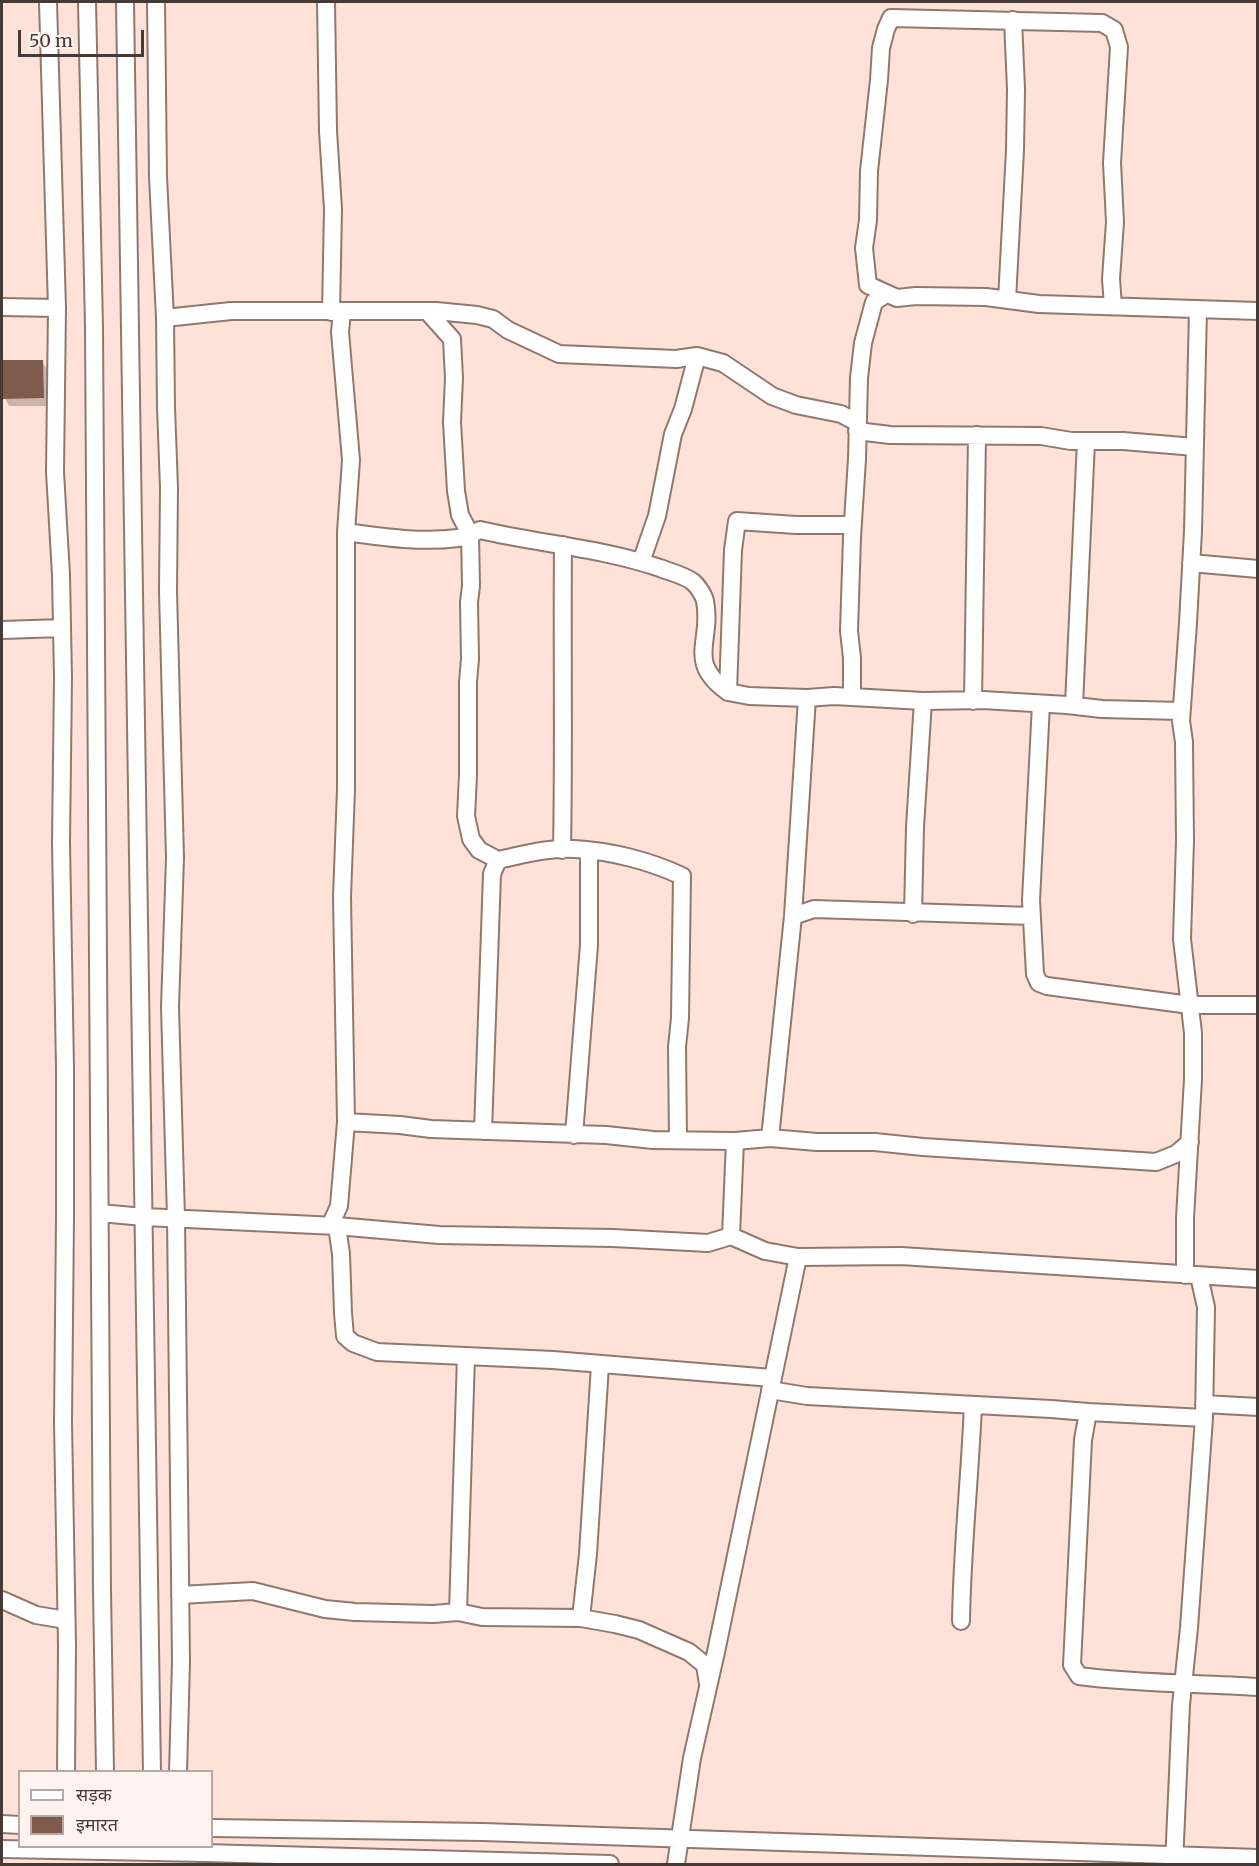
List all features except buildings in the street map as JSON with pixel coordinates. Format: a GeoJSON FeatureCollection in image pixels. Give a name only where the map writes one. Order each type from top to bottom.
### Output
{"type":"FeatureCollection","features":[{"type":"Feature","properties":{"kind":"street"},"geometry":{"type":"LineString","coordinates":[[48,2],[57,308],[55,472],[62,628],[64,746],[61,842],[65,1218],[63,1422],[66,1770]]}},
{"type":"Feature","properties":{"kind":"street"},"geometry":{"type":"LineString","coordinates":[[87,2],[94,339],[105,1770]]}},
{"type":"Feature","properties":{"kind":"street"},"geometry":{"type":"LineString","coordinates":[[125,2],[152,1770]]}},
{"type":"Feature","properties":{"kind":"street"},"geometry":{"type":"LineString","coordinates":[[156,2],[158,177],[165,318],[169,488],[168,591],[175,858],[170,1007],[176,1218],[181,1662],[178,1770]]}},
{"type":"Feature","properties":{"kind":"street"},"geometry":{"type":"LineString","coordinates":[[326,2],[328,131],[336,312],[340,332],[351,460],[346,532],[346,789],[342,897],[346,1122],[339,1206],[333,1226],[341,1254],[345,1336],[353,1343],[377,1352],[600,1365],[772,1384],[807,1396],[1088,1412],[1204,1411],[1257,1407]]}},
{"type":"Feature","properties":{"kind":"street"},"geometry":{"type":"LineString","coordinates":[[1113,306],[1115,222],[1112,163],[1119,47],[1114,30],[1102,23],[891,18],[881,48],[864,248],[868,285],[897,298],[986,297],[1039,304],[1257,311]]}},
{"type":"Feature","properties":{"kind":"street"},"geometry":{"type":"LineString","coordinates":[[1007,300],[1015,150],[1016,89],[1013,20]]}},
{"type":"Feature","properties":{"kind":"street"},"geometry":{"type":"LineString","coordinates":[[852,697],[849,631],[857,427],[863,343],[874,302],[886,294]]}},
{"type":"Feature","properties":{"kind":"street"},"geometry":{"type":"LineString","coordinates":[[2,307],[57,308]]}},
{"type":"Feature","properties":{"kind":"street"},"geometry":{"type":"LineString","coordinates":[[1174,1860],[1183,1685],[1204,1411],[1206,1307],[1192,1275],[1185,1218],[1193,1079],[1193,1033],[1182,939],[1185,841],[1184,742],[1181,711],[1191,563],[1198,309]]}},
{"type":"Feature","properties":{"kind":"street"},"geometry":{"type":"LineString","coordinates":[[165,318],[231,311],[427,311],[477,315],[494,319],[508,330],[559,354],[676,359],[698,356],[723,363],[772,396],[796,405],[841,414],[857,427],[890,435],[1041,436],[1195,447]]}},
{"type":"Feature","properties":{"kind":"street"},"geometry":{"type":"LineString","coordinates":[[427,311],[452,339],[452,422],[456,491],[460,515],[470,534],[466,816],[471,839],[479,850],[498,860],[573,849],[665,868],[682,876],[680,1018],[677,1047],[678,1140]]}},
{"type":"Feature","properties":{"kind":"street"},"geometry":{"type":"LineString","coordinates":[[641,562],[657,516],[673,434],[684,410],[698,356]]}},
{"type":"Feature","properties":{"kind":"street"},"geometry":{"type":"LineString","coordinates":[[973,700],[977,435]]}},
{"type":"Feature","properties":{"kind":"street"},"geometry":{"type":"LineString","coordinates":[[1074,705],[1086,441]]}},
{"type":"Feature","properties":{"kind":"street"},"geometry":{"type":"LineString","coordinates":[[729,692],[733,550],[738,521],[853,525]]}},
{"type":"Feature","properties":{"kind":"street"},"geometry":{"type":"LineString","coordinates":[[346,532],[401,539],[460,538],[480,530],[641,562],[679,575],[694,583],[705,600],[703,654],[708,675],[729,692],[749,696],[852,697],[924,701],[973,700],[1074,705],[1102,709],[1181,711]]}},
{"type":"Feature","properties":{"kind":"street"},"geometry":{"type":"LineString","coordinates":[[562,850],[564,545]]}},
{"type":"Feature","properties":{"kind":"street"},"geometry":{"type":"LineString","coordinates":[[1191,563],[1257,569]]}},
{"type":"Feature","properties":{"kind":"street"},"geometry":{"type":"LineString","coordinates":[[2,630],[62,628]]}},
{"type":"Feature","properties":{"kind":"street"},"geometry":{"type":"LineString","coordinates":[[770,1138],[793,916],[807,698]]}},
{"type":"Feature","properties":{"kind":"street"},"geometry":{"type":"LineString","coordinates":[[913,914],[915,827],[924,701]]}},
{"type":"Feature","properties":{"kind":"street"},"geometry":{"type":"LineString","coordinates":[[1041,704],[1032,916],[1035,974],[1040,983],[1047,986],[1190,1005],[1257,1005]]}},
{"type":"Feature","properties":{"kind":"street"},"geometry":{"type":"LineString","coordinates":[[574,1135],[589,945],[589,851]]}},
{"type":"Feature","properties":{"kind":"street"},"geometry":{"type":"LineString","coordinates":[[483,1131],[490,908],[492,874],[498,860]]}},
{"type":"Feature","properties":{"kind":"street"},"geometry":{"type":"LineString","coordinates":[[793,916],[814,909],[913,914],[1032,916]]}},
{"type":"Feature","properties":{"kind":"street"},"geometry":{"type":"LineString","coordinates":[[346,1122],[431,1129],[678,1140],[735,1141],[770,1138],[817,1142],[875,1142],[1156,1162],[1176,1154],[1190,1142]]}},
{"type":"Feature","properties":{"kind":"street"},"geometry":{"type":"LineString","coordinates":[[731,1236],[735,1141]]}},
{"type":"Feature","properties":{"kind":"street"},"geometry":{"type":"LineString","coordinates":[[100,1213],[333,1226],[439,1235],[613,1238],[708,1243],[731,1236],[765,1251],[798,1257],[911,1257],[1257,1279]]}},
{"type":"Feature","properties":{"kind":"street"},"geometry":{"type":"LineString","coordinates":[[676,1864],[692,1758],[798,1257]]}},
{"type":"Feature","properties":{"kind":"street"},"geometry":{"type":"LineString","coordinates":[[458,1612],[466,1356]]}},
{"type":"Feature","properties":{"kind":"street"},"geometry":{"type":"LineString","coordinates":[[581,1618],[588,1554],[600,1365]]}},
{"type":"Feature","properties":{"kind":"street"},"geometry":{"type":"LineString","coordinates":[[961,1621],[962,1570],[971,1466],[973,1405]]}},
{"type":"Feature","properties":{"kind":"street"},"geometry":{"type":"LineString","coordinates":[[1088,1412],[1083,1440],[1072,1665],[1079,1676],[1111,1680],[1183,1685],[1257,1686]]}},
{"type":"Feature","properties":{"kind":"street"},"geometry":{"type":"LineString","coordinates":[[180,1595],[254,1591],[325,1609],[345,1611],[433,1614],[458,1612],[482,1617],[581,1618],[639,1630],[689,1652],[705,1665],[708,1684]]}},
{"type":"Feature","properties":{"kind":"street"},"geometry":{"type":"LineString","coordinates":[[2,1600],[36,1615],[66,1620]]}},
{"type":"Feature","properties":{"kind":"street"},"geometry":{"type":"LineString","coordinates":[[2,1824],[18,1825]]}},
{"type":"Feature","properties":{"kind":"street"},"geometry":{"type":"LineString","coordinates":[[213,1828],[483,1832],[1174,1860],[1257,1858]]}},
{"type":"Feature","properties":{"kind":"street"},"geometry":{"type":"LineString","coordinates":[[2,1849],[178,1850],[501,1863],[610,1864]]}}]}
